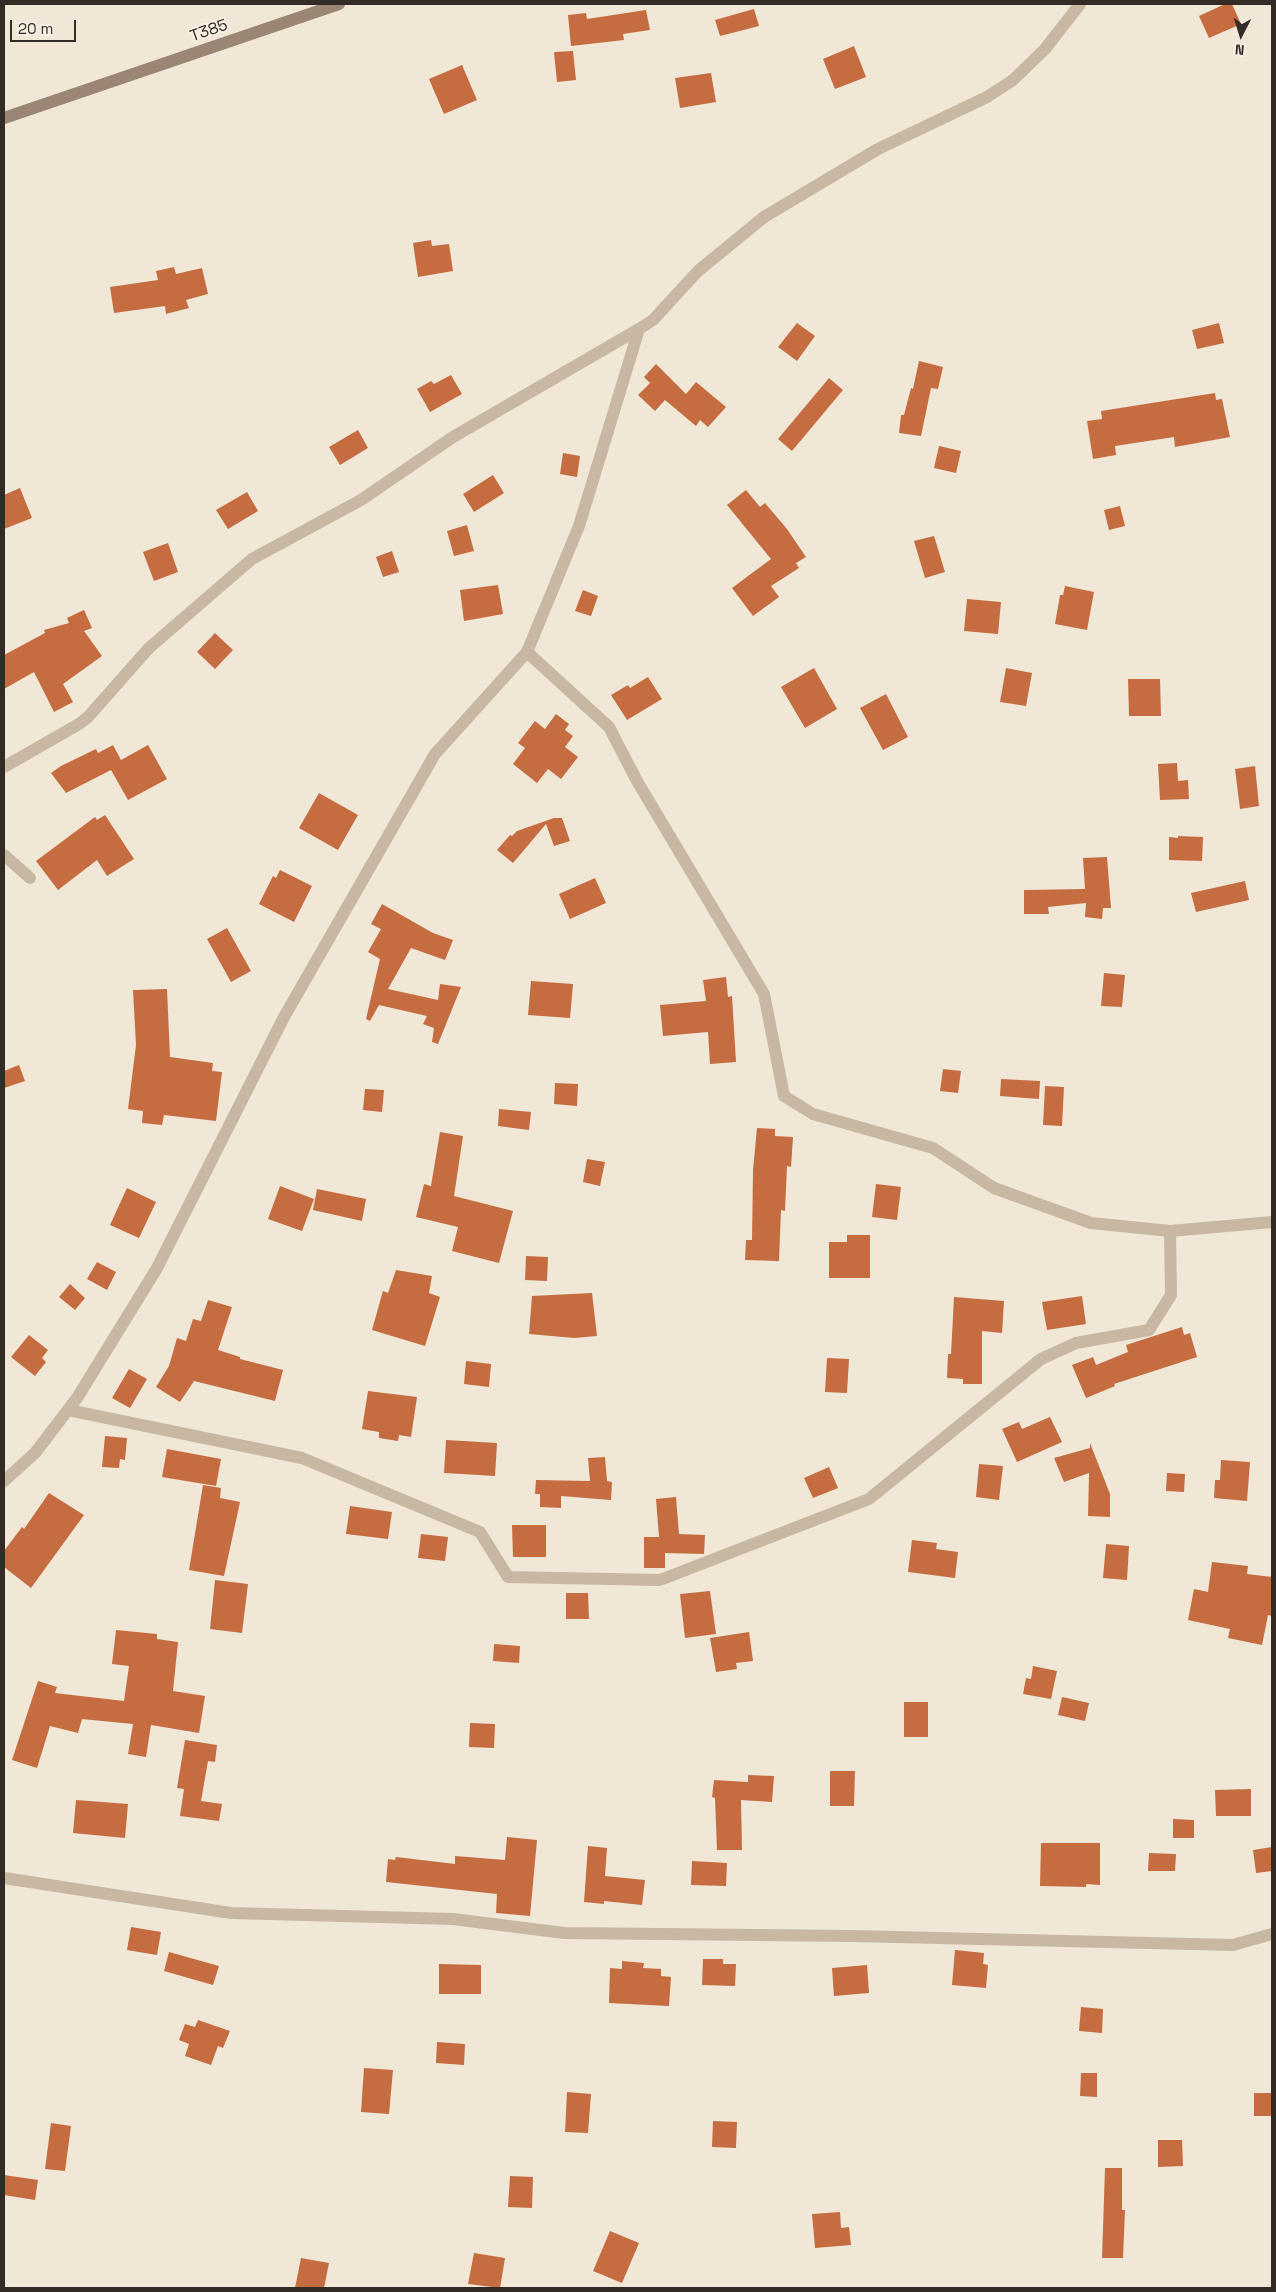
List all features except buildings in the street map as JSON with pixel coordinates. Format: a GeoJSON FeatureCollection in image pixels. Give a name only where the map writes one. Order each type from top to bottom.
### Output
{"type":"FeatureCollection","features":[{"type":"Feature","properties":{"kind":"street","name":"T385"},"geometry":{"type":"LineString","coordinates":[[4,118],[340,4]]}},
{"type":"Feature","properties":{"kind":"street"},"geometry":{"type":"LineString","coordinates":[[4,767],[88,717],[149,648],[252,559],[361,500],[453,437],[653,320],[698,271],[764,216],[878,149],[987,97],[1013,80],[1045,49],[1080,4]]}},
{"type":"Feature","properties":{"kind":"street"},"geometry":{"type":"LineString","coordinates":[[4,1481],[35,1453],[68,1410],[157,1268],[284,1017],[435,754],[527,652],[579,526],[639,329]]}},
{"type":"Feature","properties":{"kind":"street"},"geometry":{"type":"LineString","coordinates":[[527,652],[609,727],[637,781],[764,994],[784,1096],[813,1114],[933,1148],[994,1188],[1091,1224],[1170,1231],[1272,1222]]}},
{"type":"Feature","properties":{"kind":"street"},"geometry":{"type":"LineString","coordinates":[[4,855],[30,878]]}},
{"type":"Feature","properties":{"kind":"street"},"geometry":{"type":"LineString","coordinates":[[68,1410],[302,1458],[420,1505],[480,1532],[508,1577],[660,1580],[869,1499],[1041,1359],[1076,1343],[1149,1330],[1171,1295],[1170,1231]]}},
{"type":"Feature","properties":{"kind":"street"},"geometry":{"type":"LineString","coordinates":[[4,1878],[231,1913],[453,1918],[564,1933],[853,1936],[1233,1945],[1272,1934]]}}]}
